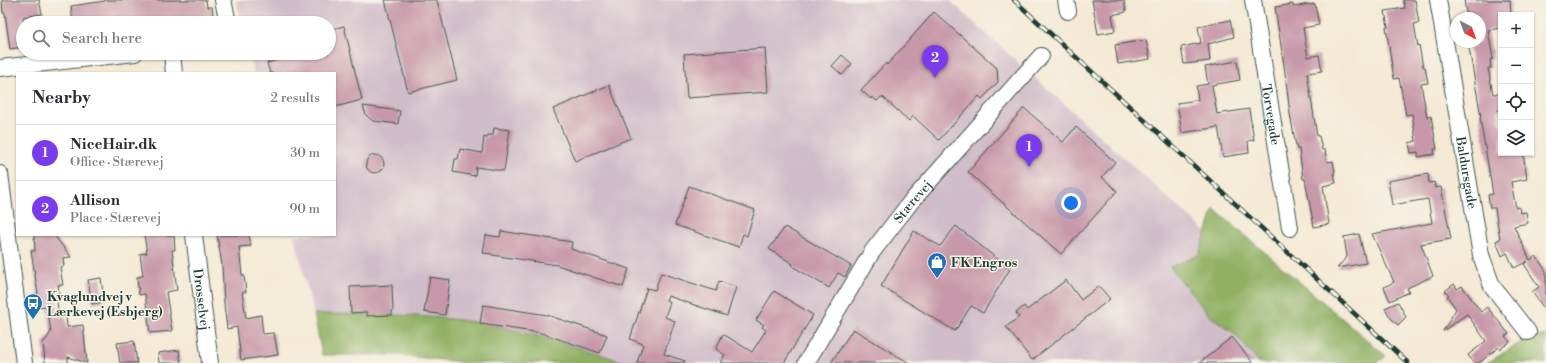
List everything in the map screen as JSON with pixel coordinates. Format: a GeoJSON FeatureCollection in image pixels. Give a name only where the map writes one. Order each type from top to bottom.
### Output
{"type":"FeatureCollection","features":[{"type":"Feature","properties":{"kind":"street"},"geometry":{"type":"LineString","coordinates":[[223,0],[226,16]]}},
{"type":"Feature","properties":{"kind":"street","name":"Torvegade"},"geometry":{"type":"LineString","coordinates":[[1253,0],[1290,228]]}},
{"type":"Feature","properties":{"kind":"street","name":"Baldursgade"},"geometry":{"type":"LineString","coordinates":[[1438,0],[1481,255],[1492,286],[1528,332]]}},
{"type":"Feature","properties":{"kind":"street","name":"Stærevej"},"geometry":{"type":"LineString","coordinates":[[806,363],[872,252],[910,203],[1041,56]]}},
{"type":"Feature","properties":{"kind":"street"},"geometry":{"type":"LineString","coordinates":[[0,68],[72,60]]}},
{"type":"Feature","properties":{"kind":"street"},"geometry":{"type":"LineString","coordinates":[[173,60],[174,72]]}},
{"type":"Feature","properties":{"kind":"street"},"geometry":{"type":"LineString","coordinates":[[0,174],[24,363]]}},
{"type":"Feature","properties":{"kind":"street","name":"Drosselvej"},"geometry":{"type":"LineString","coordinates":[[194,236],[210,363]]}},
{"type":"Feature","properties":{"kind":"shaded area"},"geometry":{"type":"Polygon","coordinates":[[[236,0],[949,0],[1351,363],[627,363],[553,339],[394,314],[314,314],[294,236],[336,236],[336,72],[254,72],[251,60],[336,60],[336,16],[240,16],[236,0]]]}},
{"type":"Feature","properties":{"kind":"green space"},"geometry":{"type":"Polygon","coordinates":[[[1214,209],[1386,356],[1377,363],[1259,363],[1234,333],[1210,316],[1170,267],[1199,255],[1214,209]]]}},
{"type":"Feature","properties":{"kind":"green space"},"geometry":{"type":"Polygon","coordinates":[[[314,314],[414,316],[474,322],[571,345],[627,363],[468,363],[398,355],[322,355],[314,314]]]}},
{"type":"Feature","properties":{"kind":"green space"},"geometry":{"type":"Polygon","coordinates":[[[1546,335],[1546,363],[1487,363],[1528,338],[1546,335]]]}},
{"type":"Feature","properties":{"kind":"building"},"geometry":{"type":"Polygon","coordinates":[[[2,0],[39,0],[42,14],[16,16],[16,48],[10,49],[5,13],[3,13],[2,0]]]}},
{"type":"Feature","properties":{"kind":"building"},"geometry":{"type":"Polygon","coordinates":[[[206,0],[207,7],[212,7],[213,16],[72,16],[71,6],[105,1],[206,0]]]}},
{"type":"Feature","properties":{"kind":"building"},"geometry":{"type":"Polygon","coordinates":[[[385,0],[437,0],[457,80],[408,92],[385,0]]]}},
{"type":"Feature","properties":{"kind":"building"},"geometry":{"type":"Polygon","coordinates":[[[1092,0],[1124,0],[1126,12],[1112,15],[1115,31],[1098,34],[1092,0]]]}},
{"type":"Feature","properties":{"kind":"building"},"geometry":{"type":"Polygon","coordinates":[[[1403,0],[1415,0],[1419,23],[1414,24],[1428,83],[1421,84],[1427,117],[1431,116],[1437,149],[1434,149],[1435,154],[1418,157],[1418,152],[1411,153],[1409,143],[1416,141],[1412,114],[1406,115],[1399,78],[1394,79],[1386,27],[1388,27],[1385,11],[1405,8],[1403,0]]]}},
{"type":"Feature","properties":{"kind":"building"},"geometry":{"type":"Polygon","coordinates":[[[1464,0],[1510,0],[1511,12],[1498,12],[1498,28],[1488,30],[1493,59],[1490,60],[1491,68],[1488,68],[1493,94],[1498,93],[1498,156],[1523,156],[1527,179],[1511,182],[1516,208],[1519,207],[1520,213],[1526,212],[1528,223],[1514,226],[1530,260],[1536,256],[1546,271],[1546,311],[1532,292],[1539,287],[1524,264],[1528,261],[1514,268],[1507,253],[1502,256],[1496,241],[1500,239],[1495,208],[1490,208],[1488,195],[1493,194],[1469,48],[1486,48],[1486,12],[1466,12],[1464,0]]]}},
{"type":"Feature","properties":{"kind":"building"},"geometry":{"type":"Polygon","coordinates":[[[1293,4],[1293,7],[1315,4],[1319,25],[1303,28],[1308,57],[1319,55],[1322,71],[1307,73],[1317,136],[1319,136],[1322,150],[1325,150],[1327,162],[1333,161],[1335,172],[1336,183],[1323,186],[1329,224],[1314,227],[1305,179],[1303,179],[1299,149],[1297,149],[1290,114],[1275,7],[1293,4]]]}},
{"type":"Feature","properties":{"kind":"building"},"geometry":{"type":"Polygon","coordinates":[[[934,12],[997,68],[998,82],[982,99],[979,96],[939,140],[913,116],[909,121],[883,97],[877,101],[872,97],[871,99],[861,90],[886,63],[887,65],[934,12]]]}},
{"type":"Feature","properties":{"kind":"building"},"geometry":{"type":"Polygon","coordinates":[[[1230,20],[1234,37],[1208,44],[1210,61],[1184,64],[1181,47],[1201,43],[1198,27],[1230,20]]]}},
{"type":"Feature","properties":{"kind":"building"},"geometry":{"type":"Polygon","coordinates":[[[344,26],[362,100],[336,107],[336,72],[270,72],[267,63],[278,60],[336,60],[336,28],[344,26]]]}},
{"type":"Feature","properties":{"kind":"building"},"geometry":{"type":"Polygon","coordinates":[[[1146,40],[1150,59],[1118,64],[1115,45],[1146,40]]]}},
{"type":"Feature","properties":{"kind":"building"},"geometry":{"type":"Polygon","coordinates":[[[765,48],[768,92],[687,98],[684,54],[765,48]]]}},
{"type":"Feature","properties":{"kind":"building"},"geometry":{"type":"Polygon","coordinates":[[[842,55],[852,64],[842,75],[832,66],[842,55]]]}},
{"type":"Feature","properties":{"kind":"building"},"geometry":{"type":"Polygon","coordinates":[[[1237,61],[1240,80],[1212,85],[1217,114],[1249,109],[1254,140],[1248,141],[1249,153],[1223,157],[1218,127],[1182,133],[1177,103],[1198,100],[1196,86],[1208,84],[1205,67],[1237,61]]]}},
{"type":"Feature","properties":{"kind":"building"},"geometry":{"type":"Polygon","coordinates":[[[609,85],[631,138],[575,161],[553,109],[609,85]]]}},
{"type":"Feature","properties":{"kind":"building"},"geometry":{"type":"Polygon","coordinates":[[[363,106],[400,111],[398,124],[373,121],[366,115],[363,106]]]}},
{"type":"Feature","properties":{"kind":"building"},"geometry":{"type":"Polygon","coordinates":[[[1024,108],[1063,142],[1076,127],[1115,162],[1102,177],[1117,191],[1061,254],[968,172],[1024,108]]]}},
{"type":"Feature","properties":{"kind":"building"},"geometry":{"type":"Polygon","coordinates":[[[494,128],[510,130],[504,171],[476,167],[475,176],[453,172],[455,159],[458,159],[460,149],[482,153],[484,137],[487,138],[488,135],[493,135],[494,128]]]}},
{"type":"Feature","properties":{"kind":"building"},"geometry":{"type":"Polygon","coordinates":[[[375,155],[381,158],[384,164],[381,170],[375,173],[369,170],[366,164],[369,158],[375,155]]]}},
{"type":"Feature","properties":{"kind":"building"},"geometry":{"type":"Polygon","coordinates":[[[1428,174],[1429,183],[1434,182],[1435,188],[1441,187],[1451,239],[1421,244],[1433,276],[1407,288],[1409,292],[1390,301],[1384,287],[1394,282],[1372,234],[1432,223],[1428,199],[1392,205],[1388,181],[1428,174]]]}},
{"type":"Feature","properties":{"kind":"building"},"geometry":{"type":"Polygon","coordinates":[[[689,186],[755,210],[747,236],[743,234],[739,247],[675,225],[689,186]]]}},
{"type":"Feature","properties":{"kind":"building"},"geometry":{"type":"Polygon","coordinates":[[[956,226],[1010,269],[983,313],[971,306],[955,331],[881,286],[914,231],[940,246],[956,226]]]}},
{"type":"Feature","properties":{"kind":"building"},"geometry":{"type":"Polygon","coordinates":[[[785,227],[851,266],[845,277],[838,273],[829,288],[792,266],[793,264],[769,249],[785,227]]]}},
{"type":"Feature","properties":{"kind":"building"},"geometry":{"type":"Polygon","coordinates":[[[501,231],[572,242],[571,249],[629,269],[623,287],[557,265],[483,253],[486,235],[500,237],[501,231]]]}},
{"type":"Feature","properties":{"kind":"building"},"geometry":{"type":"Polygon","coordinates":[[[1359,234],[1366,263],[1337,268],[1347,257],[1344,237],[1359,234]]]}},
{"type":"Feature","properties":{"kind":"building"},"geometry":{"type":"Polygon","coordinates":[[[34,236],[55,236],[71,257],[63,258],[64,266],[60,267],[63,285],[58,285],[59,293],[56,294],[59,317],[66,316],[67,327],[83,325],[87,363],[68,357],[68,363],[45,363],[43,342],[51,332],[47,306],[38,307],[36,294],[38,294],[31,251],[35,251],[34,236]]]}},
{"type":"Feature","properties":{"kind":"building"},"geometry":{"type":"Polygon","coordinates":[[[144,236],[174,236],[175,250],[172,250],[177,290],[166,292],[172,331],[150,333],[145,294],[139,295],[137,277],[143,276],[140,254],[147,253],[144,236]]]}},
{"type":"Feature","properties":{"kind":"building"},"geometry":{"type":"Polygon","coordinates":[[[217,236],[249,236],[251,246],[239,247],[242,275],[244,275],[246,292],[242,292],[246,318],[261,315],[263,334],[274,333],[278,355],[241,360],[237,327],[227,329],[222,265],[217,236]]]}},
{"type":"Feature","properties":{"kind":"building"},"geometry":{"type":"Polygon","coordinates":[[[661,273],[716,291],[719,281],[736,287],[727,316],[668,296],[666,300],[670,302],[665,317],[675,321],[664,354],[685,361],[684,363],[637,363],[643,344],[630,339],[647,288],[655,290],[661,273]]]}},
{"type":"Feature","properties":{"kind":"building"},"geometry":{"type":"Polygon","coordinates":[[[430,277],[450,280],[445,315],[424,312],[430,277]]]}},
{"type":"Feature","properties":{"kind":"building"},"geometry":{"type":"Polygon","coordinates":[[[101,278],[104,302],[92,304],[88,280],[101,278]]]}},
{"type":"Feature","properties":{"kind":"building"},"geometry":{"type":"Polygon","coordinates":[[[1066,280],[1081,300],[1099,286],[1110,299],[1032,360],[1006,327],[1019,317],[1016,313],[1024,306],[1027,310],[1066,280]]]}},
{"type":"Feature","properties":{"kind":"building"},"geometry":{"type":"Polygon","coordinates":[[[1454,284],[1457,289],[1462,286],[1463,287],[1481,312],[1487,307],[1509,334],[1505,336],[1510,342],[1500,349],[1499,347],[1479,363],[1474,363],[1468,355],[1486,341],[1467,314],[1443,331],[1456,309],[1447,296],[1449,295],[1445,291],[1454,284]]]}},
{"type":"Feature","properties":{"kind":"building"},"geometry":{"type":"Polygon","coordinates":[[[392,285],[392,315],[367,316],[367,312],[351,313],[350,287],[392,285]]]}},
{"type":"Feature","properties":{"kind":"building"},"geometry":{"type":"Polygon","coordinates":[[[774,291],[813,315],[784,363],[720,363],[725,355],[716,349],[723,334],[752,352],[766,330],[762,327],[764,325],[756,320],[774,291]]]}},
{"type":"Feature","properties":{"kind":"building"},"geometry":{"type":"Polygon","coordinates":[[[1398,302],[1406,317],[1398,325],[1390,317],[1385,308],[1398,302]]]}},
{"type":"Feature","properties":{"kind":"building"},"geometry":{"type":"Polygon","coordinates":[[[483,305],[547,315],[607,335],[600,353],[541,333],[480,324],[483,305]]]}},
{"type":"Feature","properties":{"kind":"building"},"geometry":{"type":"Polygon","coordinates":[[[853,329],[909,363],[831,363],[853,329]]]}},
{"type":"Feature","properties":{"kind":"building"},"geometry":{"type":"Polygon","coordinates":[[[1232,337],[1253,363],[1199,363],[1232,337]]]}},
{"type":"Feature","properties":{"kind":"building"},"geometry":{"type":"Polygon","coordinates":[[[134,341],[137,363],[120,363],[117,343],[134,341]]]}},
{"type":"Feature","properties":{"kind":"building"},"geometry":{"type":"Polygon","coordinates":[[[179,350],[181,363],[159,363],[158,353],[179,350]]]}},
{"type":"Feature","properties":{"kind":"railway"},"geometry":{"type":"LineString","coordinates":[[1014,0],[1408,363]]}},
{"type":"Feature","properties":{"kind":"place","name":"Allison"},"geometry":{"type":"Point","coordinates":[935,78]}},
{"type":"Feature","properties":{"kind":"place","name":"NiceHair.dk"},"geometry":{"type":"Point","coordinates":[1029,167]}},
{"type":"Feature","properties":{"kind":"place","name":"FK Engros"},"geometry":{"type":"Point","coordinates":[937,279]}},
{"type":"Feature","properties":{"kind":"place","name":"Kvaglundvej v Lærkevej (Esbjerg)"},"geometry":{"type":"Point","coordinates":[33,320]}}]}
